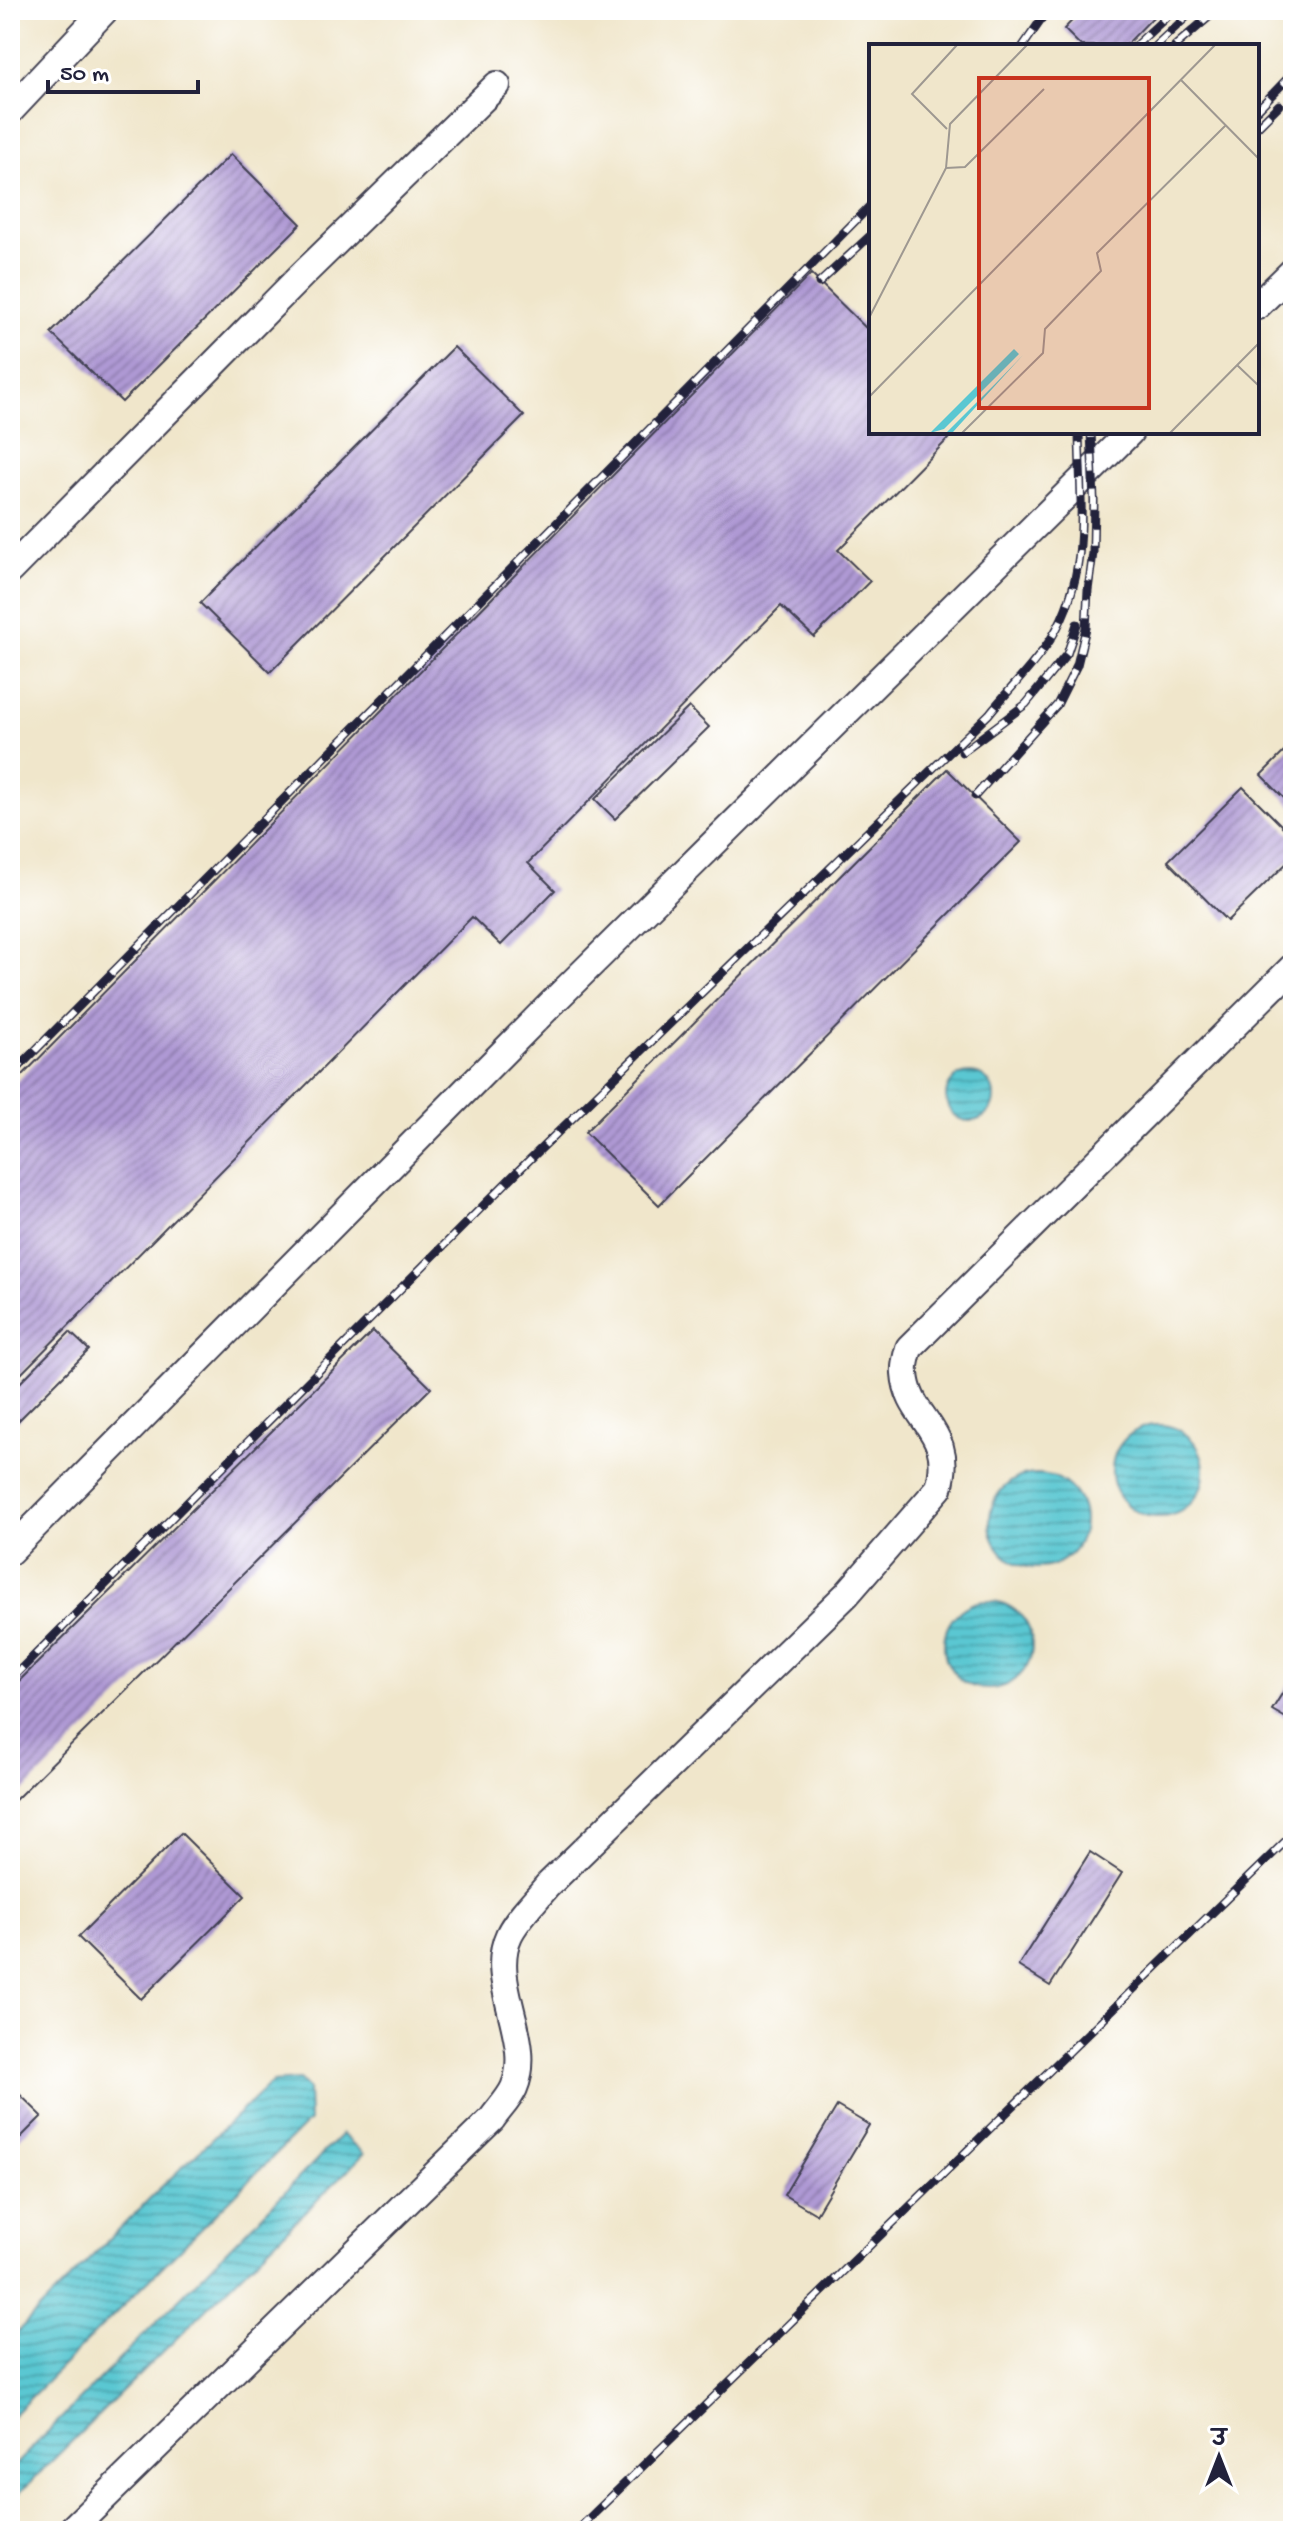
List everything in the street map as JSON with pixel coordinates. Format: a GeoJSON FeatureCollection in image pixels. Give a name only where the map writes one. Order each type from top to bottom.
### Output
{"type":"FeatureCollection","features":[{"type":"Feature","properties":{"kind":"lane"},"geometry":{"type":"LineString","coordinates":[[10,111],[105,10]]}},
{"type":"Feature","properties":{"kind":"lane"},"geometry":{"type":"LineString","coordinates":[[10,570],[302,275],[497,85]]}},
{"type":"Feature","properties":{"kind":"lane"},"geometry":{"type":"LineString","coordinates":[[1259,304],[1293,271]]}},
{"type":"Feature","properties":{"kind":"lane"},"geometry":{"type":"LineString","coordinates":[[10,1551],[564,991],[1128,434]]}},
{"type":"Feature","properties":{"kind":"lane"},"geometry":{"type":"LineString","coordinates":[[70,2531],[492,2119],[515,2088],[518,2062],[517,2034],[503,1960],[509,1935],[547,1886],[847,1594],[939,1488],[945,1467],[935,1432],[914,1404],[904,1372],[909,1348],[1293,967]]}},
{"type":"Feature","properties":{"kind":"water"},"geometry":{"type":"Polygon","coordinates":[[[970,1073],[979,1074],[987,1080],[993,1088],[993,1106],[987,1114],[979,1120],[970,1121],[961,1120],[953,1114],[947,1106],[946,1097],[947,1088],[953,1080],[961,1074],[970,1073]]]}},
{"type":"Feature","properties":{"kind":"water"},"geometry":{"type":"Polygon","coordinates":[[[1158,1425],[1176,1429],[1190,1439],[1200,1453],[1204,1471],[1200,1489],[1190,1503],[1176,1513],[1158,1517],[1140,1513],[1126,1503],[1116,1489],[1112,1471],[1116,1453],[1126,1439],[1140,1429],[1158,1425]]]}},
{"type":"Feature","properties":{"kind":"water"},"geometry":{"type":"Polygon","coordinates":[[[1037,1474],[1055,1477],[1070,1488],[1081,1503],[1084,1521],[1081,1539],[1070,1554],[1055,1565],[1037,1568],[1019,1565],[1004,1554],[993,1539],[990,1521],[993,1503],[1004,1488],[1019,1477],[1037,1474]]]}},
{"type":"Feature","properties":{"kind":"water"},"geometry":{"type":"Polygon","coordinates":[[[988,1601],[1005,1605],[1019,1614],[1028,1628],[1032,1645],[1028,1662],[1019,1676],[1005,1685],[988,1689],[971,1685],[957,1676],[948,1662],[944,1645],[948,1628],[957,1614],[971,1605],[988,1601]]]}},
{"type":"Feature","properties":{"kind":"water"},"geometry":{"type":"Polygon","coordinates":[[[299,2080],[308,2088],[309,2121],[10,2418],[10,2339],[157,2191],[272,2082],[299,2080]]]}},
{"type":"Feature","properties":{"kind":"water"},"geometry":{"type":"Polygon","coordinates":[[[342,2134],[364,2154],[10,2502],[10,2470],[342,2134]]]}},
{"type":"Feature","properties":{"kind":"building"},"geometry":{"type":"Polygon","coordinates":[[[1082,10],[1160,10],[1127,44],[1079,44],[1064,29],[1082,10]]]}},
{"type":"Feature","properties":{"kind":"building"},"geometry":{"type":"Polygon","coordinates":[[[231,154],[301,224],[122,402],[51,333],[231,154]]]}},
{"type":"Feature","properties":{"kind":"building"},"geometry":{"type":"Polygon","coordinates":[[[811,274],[869,331],[869,434],[953,434],[838,550],[870,581],[814,637],[781,606],[528,863],[555,890],[501,945],[472,917],[10,1385],[10,1088],[811,274]]]}},
{"type":"Feature","properties":{"kind":"building"},"geometry":{"type":"Polygon","coordinates":[[[454,347],[524,416],[270,672],[200,603],[454,347]]]}},
{"type":"Feature","properties":{"kind":"building"},"geometry":{"type":"Polygon","coordinates":[[[689,707],[709,727],[615,819],[595,799],[689,707]]]}},
{"type":"Feature","properties":{"kind":"building"},"geometry":{"type":"Polygon","coordinates":[[[1293,743],[1293,807],[1261,775],[1293,743]]]}},
{"type":"Feature","properties":{"kind":"building"},"geometry":{"type":"Polygon","coordinates":[[[947,769],[1021,842],[659,1205],[585,1132],[947,769]]]}},
{"type":"Feature","properties":{"kind":"building"},"geometry":{"type":"Polygon","coordinates":[[[1243,787],[1293,837],[1293,857],[1227,921],[1168,861],[1243,787]]]}},
{"type":"Feature","properties":{"kind":"building"},"geometry":{"type":"Polygon","coordinates":[[[373,1331],[431,1388],[10,1805],[10,1690],[373,1331]]]}},
{"type":"Feature","properties":{"kind":"building"},"geometry":{"type":"Polygon","coordinates":[[[70,1332],[89,1350],[10,1429],[10,1393],[70,1332]]]}},
{"type":"Feature","properties":{"kind":"building"},"geometry":{"type":"Polygon","coordinates":[[[1293,1676],[1293,1722],[1272,1710],[1293,1676]]]}},
{"type":"Feature","properties":{"kind":"building"},"geometry":{"type":"Polygon","coordinates":[[[181,1833],[245,1896],[141,1999],[78,1937],[181,1833]]]}},
{"type":"Feature","properties":{"kind":"building"},"geometry":{"type":"Polygon","coordinates":[[[1090,1852],[1122,1873],[1050,1986],[1018,1966],[1090,1852]]]}},
{"type":"Feature","properties":{"kind":"building"},"geometry":{"type":"Polygon","coordinates":[[[10,2085],[42,2116],[10,2148],[10,2085]]]}},
{"type":"Feature","properties":{"kind":"building"},"geometry":{"type":"Polygon","coordinates":[[[837,2106],[869,2125],[816,2214],[784,2195],[837,2106]]]}},
{"type":"Feature","properties":{"kind":"railway"},"geometry":{"type":"LineString","coordinates":[[1024,44],[1048,10]]}},
{"type":"Feature","properties":{"kind":"railway"},"geometry":{"type":"LineString","coordinates":[[1137,44],[1174,10]]}},
{"type":"Feature","properties":{"kind":"railway"},"geometry":{"type":"LineString","coordinates":[[1157,44],[1194,10]]}},
{"type":"Feature","properties":{"kind":"railway"},"geometry":{"type":"LineString","coordinates":[[1177,44],[1217,10]]}},
{"type":"Feature","properties":{"kind":"railway"},"geometry":{"type":"LineString","coordinates":[[1259,108],[1293,73]]}},
{"type":"Feature","properties":{"kind":"railway"},"geometry":{"type":"LineString","coordinates":[[1259,125],[1279,105]]}},
{"type":"Feature","properties":{"kind":"railway"},"geometry":{"type":"LineString","coordinates":[[10,1076],[869,207]]}},
{"type":"Feature","properties":{"kind":"railway"},"geometry":{"type":"LineString","coordinates":[[819,283],[869,237]]}},
{"type":"Feature","properties":{"kind":"railway"},"geometry":{"type":"LineString","coordinates":[[10,1680],[519,1170],[989,714],[1030,667],[1052,637],[1073,588],[1080,537],[1079,434]]}},
{"type":"Feature","properties":{"kind":"railway"},"geometry":{"type":"LineString","coordinates":[[975,796],[1057,705],[1077,665],[1086,628],[1093,553],[1091,434]]}},
{"type":"Feature","properties":{"kind":"railway"},"geometry":{"type":"LineString","coordinates":[[962,752],[1026,704],[1067,654],[1077,624]]}},
{"type":"Feature","properties":{"kind":"railway"},"geometry":{"type":"LineString","coordinates":[[576,2531],[1293,1834]]}}]}
